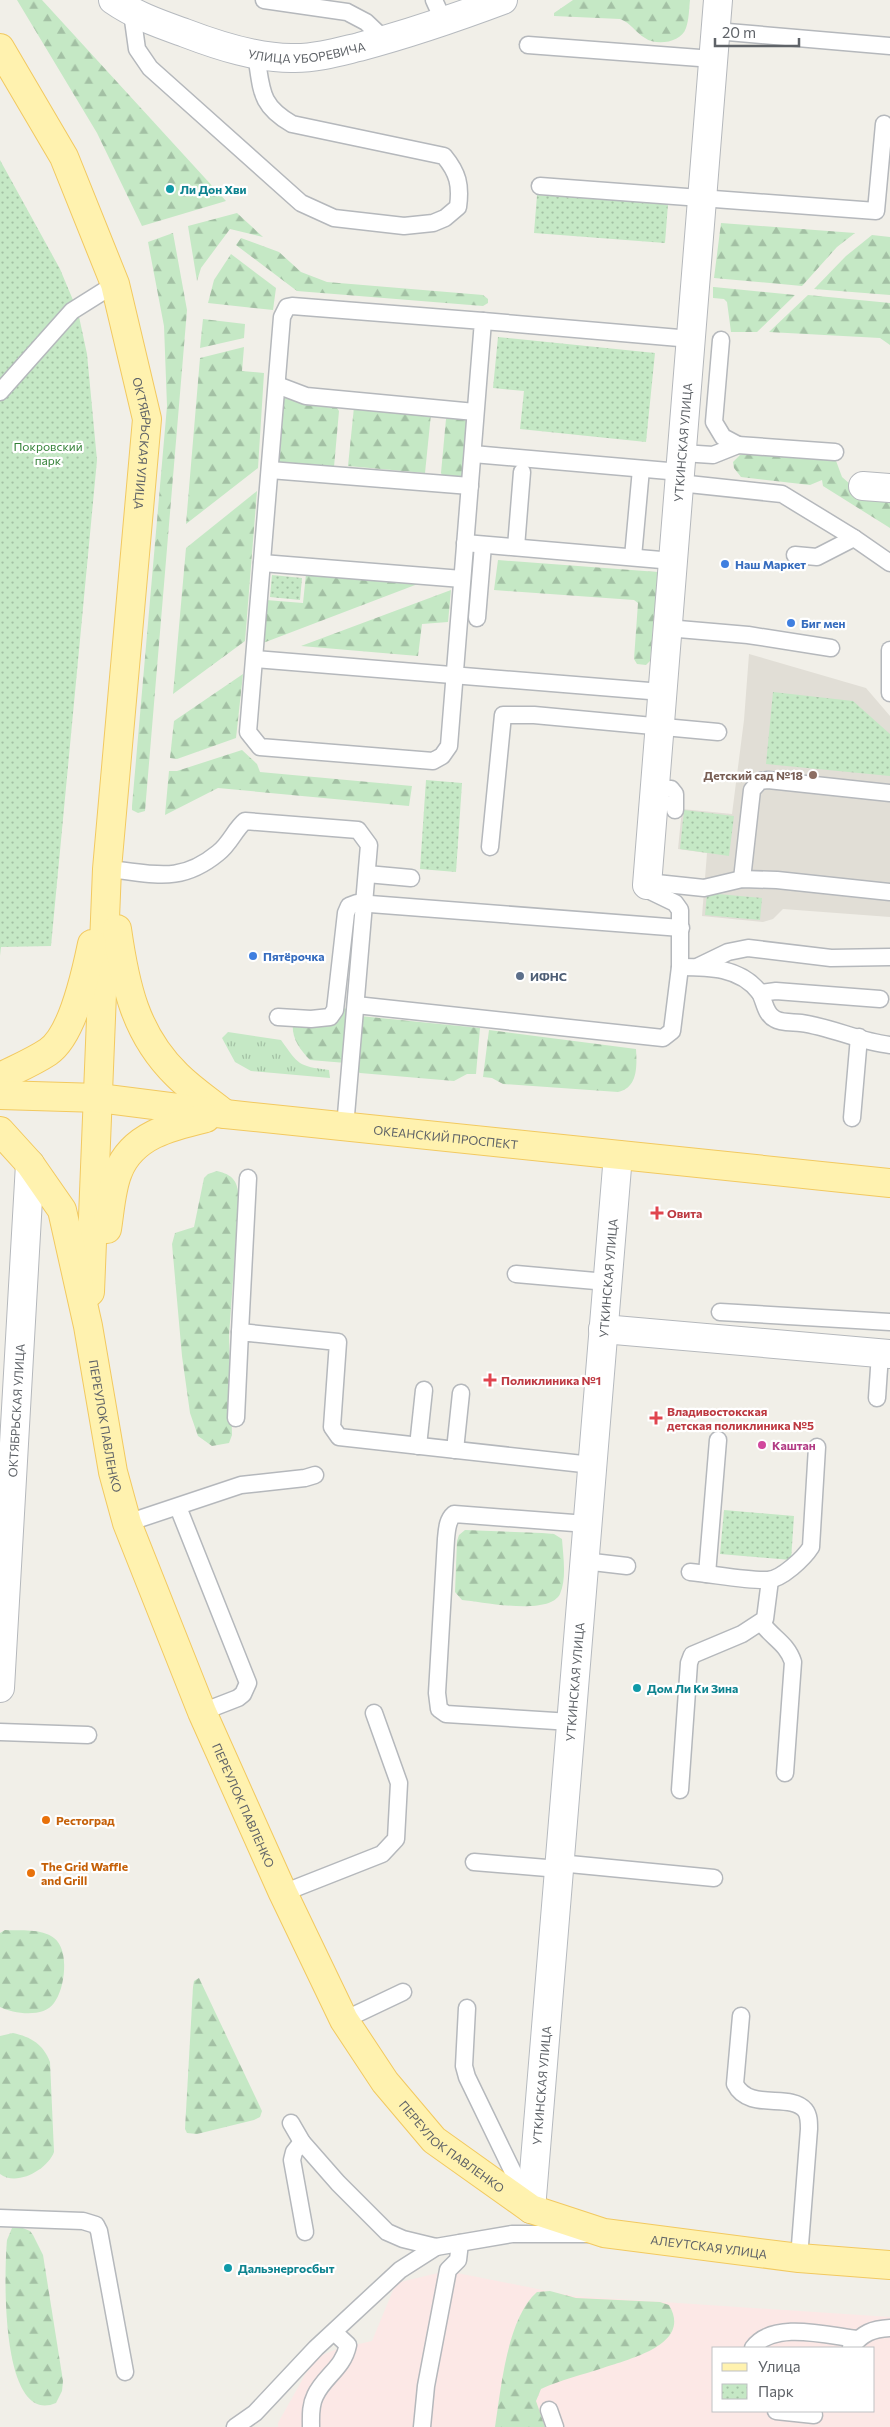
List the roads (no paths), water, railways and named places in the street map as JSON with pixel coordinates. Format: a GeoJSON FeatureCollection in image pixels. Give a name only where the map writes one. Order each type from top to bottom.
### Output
{"type":"FeatureCollection","features":[{"type":"Feature","properties":{"kind":"main road","name":"ОКТЯБРЬСКАЯ УЛИЦА"},"geometry":{"type":"LineString","coordinates":[[0,48],[64,157],[115,284],[147,419],[107,869]]}},
{"type":"Feature","properties":{"kind":"main road"},"geometry":{"type":"LineString","coordinates":[[0,1077],[49,1051],[69,1025],[86,973],[107,869]]}},
{"type":"Feature","properties":{"kind":"main road"},"geometry":{"type":"LineString","coordinates":[[88,1326],[99,1098],[107,869]]}},
{"type":"Feature","properties":{"kind":"main road"},"geometry":{"type":"LineString","coordinates":[[107,869],[131,1003],[148,1040],[177,1075],[225,1114]]}},
{"type":"Feature","properties":{"kind":"main road","name":"ОКЕАНСКИЙ ПРОСПЕКТ"},"geometry":{"type":"LineString","coordinates":[[0,1095],[99,1098],[345,1127],[890,1183]]}},
{"type":"Feature","properties":{"kind":"main road"},"geometry":{"type":"LineString","coordinates":[[88,1326],[118,1172],[135,1145],[168,1126],[225,1114]]}},
{"type":"Feature","properties":{"kind":"main road"},"geometry":{"type":"LineString","coordinates":[[0,1131],[30,1164],[62,1210],[88,1326]]}},
{"type":"Feature","properties":{"kind":"main road","name":"ПЕРЕУЛОК ПАВЛЕНКО"},"geometry":{"type":"LineString","coordinates":[[88,1326],[113,1472],[127,1523],[202,1712],[283,1893],[344,2020],[385,2082],[434,2140],[531,2209]]}},
{"type":"Feature","properties":{"kind":"main road","name":"АЛЕУТСКАЯ УЛИЦА"},"geometry":{"type":"LineString","coordinates":[[531,2209],[604,2233],[799,2258],[890,2265]]}},
{"type":"Feature","properties":{"kind":"street","name":"УЛИЦА УБОРЕВИЧА"},"geometry":{"type":"LineString","coordinates":[[123,7],[197,38],[256,54],[296,58],[328,55],[385,40],[439,11],[503,0]]}},
{"type":"Feature","properties":{"kind":"street","name":"УТКИНСКАЯ УЛИЦА"},"geometry":{"type":"LineString","coordinates":[[647,884],[718,0]]}},
{"type":"Feature","properties":{"kind":"street"},"geometry":{"type":"LineString","coordinates":[[863,486],[890,488]]}},
{"type":"Feature","properties":{"kind":"street","name":"УТКИНСКАЯ УЛИЦА"},"geometry":{"type":"LineString","coordinates":[[531,2209],[618,1155]]}},
{"type":"Feature","properties":{"kind":"street","name":"ОКТЯБРЬСКАЯ УЛИЦА"},"geometry":{"type":"LineString","coordinates":[[0,1688],[30,1164]]}},
{"type":"Feature","properties":{"kind":"street"},"geometry":{"type":"LineString","coordinates":[[603,1329],[885,1354]]}},
{"type":"Feature","properties":{"kind":"lane"},"geometry":{"type":"LineString","coordinates":[[264,0],[348,12],[366,22],[385,40]]}},
{"type":"Feature","properties":{"kind":"lane"},"geometry":{"type":"LineString","coordinates":[[123,7],[137,49],[150,68],[301,203],[334,218],[404,226],[432,223],[445,218],[458,207],[460,190],[458,177],[444,156],[292,124],[275,114],[266,103],[256,54]]}},
{"type":"Feature","properties":{"kind":"lane"},"geometry":{"type":"LineString","coordinates":[[716,31],[890,46]]}},
{"type":"Feature","properties":{"kind":"lane"},"geometry":{"type":"LineString","coordinates":[[528,45],[713,59]]}},
{"type":"Feature","properties":{"kind":"lane"},"geometry":{"type":"LineString","coordinates":[[540,186],[876,211],[884,124]]}},
{"type":"Feature","properties":{"kind":"lane"},"geometry":{"type":"LineString","coordinates":[[0,392],[72,310],[115,284]]}},
{"type":"Feature","properties":{"kind":"lane"},"geometry":{"type":"LineString","coordinates":[[483,321],[449,746],[442,756],[434,761],[260,747],[248,732],[282,314],[287,307],[483,321],[691,339]]}},
{"type":"Feature","properties":{"kind":"lane"},"geometry":{"type":"LineString","coordinates":[[721,340],[714,422],[722,437],[738,445],[835,452]]}},
{"type":"Feature","properties":{"kind":"lane"},"geometry":{"type":"LineString","coordinates":[[277,385],[306,396],[475,412]]}},
{"type":"Feature","properties":{"kind":"lane"},"geometry":{"type":"LineString","coordinates":[[680,469],[738,445]]}},
{"type":"Feature","properties":{"kind":"lane"},"geometry":{"type":"LineString","coordinates":[[473,454],[641,469],[680,469],[782,494],[854,538],[890,563]]}},
{"type":"Feature","properties":{"kind":"lane"},"geometry":{"type":"LineString","coordinates":[[633,557],[641,469]]}},
{"type":"Feature","properties":{"kind":"lane"},"geometry":{"type":"LineString","coordinates":[[270,470],[470,486]]}},
{"type":"Feature","properties":{"kind":"lane"},"geometry":{"type":"LineString","coordinates":[[516,547],[522,472]]}},
{"type":"Feature","properties":{"kind":"lane"},"geometry":{"type":"LineString","coordinates":[[795,555],[817,557],[854,538]]}},
{"type":"Feature","properties":{"kind":"lane"},"geometry":{"type":"LineString","coordinates":[[465,543],[673,561]]}},
{"type":"Feature","properties":{"kind":"lane"},"geometry":{"type":"LineString","coordinates":[[477,618],[483,545]]}},
{"type":"Feature","properties":{"kind":"lane"},"geometry":{"type":"LineString","coordinates":[[262,563],[462,579]]}},
{"type":"Feature","properties":{"kind":"lane"},"geometry":{"type":"LineString","coordinates":[[667,628],[748,635],[831,648]]}},
{"type":"Feature","properties":{"kind":"lane"},"geometry":{"type":"LineString","coordinates":[[890,650],[890,693]]}},
{"type":"Feature","properties":{"kind":"lane"},"geometry":{"type":"LineString","coordinates":[[255,659],[454,675],[661,711],[719,727]]}},
{"type":"Feature","properties":{"kind":"lane"},"geometry":{"type":"LineString","coordinates":[[490,847],[503,715],[661,711]]}},
{"type":"Feature","properties":{"kind":"lane"},"geometry":{"type":"LineString","coordinates":[[742,879],[752,790],[760,781],[768,780],[890,793]]}},
{"type":"Feature","properties":{"kind":"lane"},"geometry":{"type":"LineString","coordinates":[[654,788],[671,790],[675,794],[675,810]]}},
{"type":"Feature","properties":{"kind":"lane"},"geometry":{"type":"LineString","coordinates":[[107,869],[168,875],[182,874],[218,853],[232,840],[245,821],[254,820],[358,830],[370,845],[345,1127]]}},
{"type":"Feature","properties":{"kind":"lane"},"geometry":{"type":"LineString","coordinates":[[367,874],[411,878]]}},
{"type":"Feature","properties":{"kind":"lane"},"geometry":{"type":"LineString","coordinates":[[356,1005],[663,1038],[672,1032],[680,966],[680,910],[676,903],[648,890],[647,884],[704,888],[742,879],[890,892]]}},
{"type":"Feature","properties":{"kind":"lane"},"geometry":{"type":"LineString","coordinates":[[278,1017],[311,1019],[330,1017],[337,1003],[346,913],[349,906],[364,903],[529,918],[681,928]]}},
{"type":"Feature","properties":{"kind":"lane"},"geometry":{"type":"LineString","coordinates":[[699,966],[728,952],[748,948],[831,958],[890,957]]}},
{"type":"Feature","properties":{"kind":"lane"},"geometry":{"type":"LineString","coordinates":[[680,966],[699,966],[739,975],[760,993],[767,1012],[774,1019],[824,1026],[876,1044],[890,1045]]}},
{"type":"Feature","properties":{"kind":"lane"},"geometry":{"type":"LineString","coordinates":[[760,993],[776,991],[880,999]]}},
{"type":"Feature","properties":{"kind":"lane"},"geometry":{"type":"LineString","coordinates":[[852,1118],[859,1037]]}},
{"type":"Feature","properties":{"kind":"lane"},"geometry":{"type":"LineString","coordinates":[[236,1418],[248,1178]]}},
{"type":"Feature","properties":{"kind":"lane"},"geometry":{"type":"LineString","coordinates":[[516,1274],[607,1282]]}},
{"type":"Feature","properties":{"kind":"lane"},"geometry":{"type":"LineString","coordinates":[[720,1312],[890,1322]]}},
{"type":"Feature","properties":{"kind":"lane"},"geometry":{"type":"LineString","coordinates":[[240,1332],[338,1342],[332,1427],[340,1437],[592,1465]]}},
{"type":"Feature","properties":{"kind":"lane"},"geometry":{"type":"LineString","coordinates":[[877,1398],[885,1354]]}},
{"type":"Feature","properties":{"kind":"lane"},"geometry":{"type":"LineString","coordinates":[[418,1446],[424,1390]]}},
{"type":"Feature","properties":{"kind":"lane"},"geometry":{"type":"LineString","coordinates":[[456,1450],[461,1393]]}},
{"type":"Feature","properties":{"kind":"lane"},"geometry":{"type":"LineString","coordinates":[[707,1574],[718,1440]]}},
{"type":"Feature","properties":{"kind":"lane"},"geometry":{"type":"LineString","coordinates":[[690,1572],[770,1580],[792,1567],[806,1554],[811,1546],[817,1447]]}},
{"type":"Feature","properties":{"kind":"lane"},"geometry":{"type":"LineString","coordinates":[[127,1523],[241,1485],[305,1478],[315,1475]]}},
{"type":"Feature","properties":{"kind":"lane"},"geometry":{"type":"LineString","coordinates":[[178,1507],[248,1683],[243,1694],[238,1698],[202,1712]]}},
{"type":"Feature","properties":{"kind":"lane"},"geometry":{"type":"LineString","coordinates":[[571,1722],[446,1714],[439,1709],[437,1693],[447,1526],[454,1514],[587,1524]]}},
{"type":"Feature","properties":{"kind":"lane"},"geometry":{"type":"LineString","coordinates":[[584,1561],[626,1566]]}},
{"type":"Feature","properties":{"kind":"lane"},"geometry":{"type":"LineString","coordinates":[[680,1790],[689,1663],[692,1656],[742,1634],[761,1622],[766,1614],[770,1580]]}},
{"type":"Feature","properties":{"kind":"lane"},"geometry":{"type":"LineString","coordinates":[[761,1622],[770,1635],[789,1650],[793,1662],[785,1773]]}},
{"type":"Feature","properties":{"kind":"lane"},"geometry":{"type":"LineString","coordinates":[[283,1893],[382,1854],[396,1839],[398,1783],[374,1713]]}},
{"type":"Feature","properties":{"kind":"lane"},"geometry":{"type":"LineString","coordinates":[[0,1732],[88,1735]]}},
{"type":"Feature","properties":{"kind":"lane"},"geometry":{"type":"LineString","coordinates":[[474,1862],[559,1866],[714,1878]]}},
{"type":"Feature","properties":{"kind":"lane"},"geometry":{"type":"LineString","coordinates":[[344,2020],[403,1992]]}},
{"type":"Feature","properties":{"kind":"lane"},"geometry":{"type":"LineString","coordinates":[[467,2008],[464,2066],[467,2077],[531,2209]]}},
{"type":"Feature","properties":{"kind":"lane"},"geometry":{"type":"LineString","coordinates":[[741,2016],[735,2084],[739,2092],[751,2098],[798,2105],[805,2110],[808,2117],[809,2128],[799,2258]]}},
{"type":"Feature","properties":{"kind":"lane"},"geometry":{"type":"LineString","coordinates":[[291,2123],[302,2142],[338,2183],[387,2232],[402,2240],[436,2247],[512,2234],[556,2236],[604,2233]]}},
{"type":"Feature","properties":{"kind":"lane"},"geometry":{"type":"LineString","coordinates":[[302,2142],[294,2152],[292,2160],[305,2232]]}},
{"type":"Feature","properties":{"kind":"lane"},"geometry":{"type":"LineString","coordinates":[[0,2218],[83,2221],[96,2225],[99,2231],[125,2372]]}},
{"type":"Feature","properties":{"kind":"lane"},"geometry":{"type":"LineString","coordinates":[[422,2427],[426,2386],[448,2270],[458,2260],[460,2244]]}},
{"type":"Feature","properties":{"kind":"lane"},"geometry":{"type":"LineString","coordinates":[[234,2427],[255,2413],[334,2332],[400,2270],[436,2247]]}},
{"type":"Feature","properties":{"kind":"lane"},"geometry":{"type":"LineString","coordinates":[[754,2347],[757,2342],[766,2337],[787,2331],[854,2344],[865,2333],[877,2329],[890,2328]]}},
{"type":"Feature","properties":{"kind":"lane"},"geometry":{"type":"LineString","coordinates":[[311,2427],[312,2404],[315,2394],[346,2356],[348,2345],[334,2332]]}},
{"type":"Feature","properties":{"kind":"lane"},"geometry":{"type":"LineString","coordinates":[[549,2410],[555,2427]]}},
{"type":"Feature","properties":{"kind":"lane"},"geometry":{"type":"LineString","coordinates":[[782,2412],[816,2418]]}},
{"type":"Feature","properties":{"kind":"place","name":"Ли Дон Хви"},"geometry":{"type":"Point","coordinates":[170,189]}},
{"type":"Feature","properties":{"kind":"place","name":"Наш Маркет"},"geometry":{"type":"Point","coordinates":[725,564]}},
{"type":"Feature","properties":{"kind":"place","name":"Биг мен"},"geometry":{"type":"Point","coordinates":[791,623]}},
{"type":"Feature","properties":{"kind":"place","name":"Детский сад №18"},"geometry":{"type":"Point","coordinates":[813,775]}},
{"type":"Feature","properties":{"kind":"place","name":"Пятёрочка"},"geometry":{"type":"Point","coordinates":[253,956]}},
{"type":"Feature","properties":{"kind":"place","name":"ИФНС"},"geometry":{"type":"Point","coordinates":[520,976]}},
{"type":"Feature","properties":{"kind":"place","name":"Овита"},"geometry":{"type":"Point","coordinates":[657,1213]}},
{"type":"Feature","properties":{"kind":"place","name":"Поликлиника №1"},"geometry":{"type":"Point","coordinates":[490,1380]}},
{"type":"Feature","properties":{"kind":"place","name":"Владивостокская детская поликлиника №5"},"geometry":{"type":"Point","coordinates":[656,1418]}},
{"type":"Feature","properties":{"kind":"place","name":"Каштан"},"geometry":{"type":"Point","coordinates":[762,1445]}},
{"type":"Feature","properties":{"kind":"place","name":"Дом Ли Ки Зина"},"geometry":{"type":"Point","coordinates":[637,1688]}},
{"type":"Feature","properties":{"kind":"place","name":"Рестоград"},"geometry":{"type":"Point","coordinates":[46,1820]}},
{"type":"Feature","properties":{"kind":"place","name":"The Grid Waffle and Grill"},"geometry":{"type":"Point","coordinates":[31,1873]}},
{"type":"Feature","properties":{"kind":"place","name":"Дальэнергосбыт"},"geometry":{"type":"Point","coordinates":[228,2268]}},
{"type":"Feature","properties":{"kind":"park label","name":"Покровский парк"},"geometry":{"type":"Point","coordinates":[48,453]}}]}
